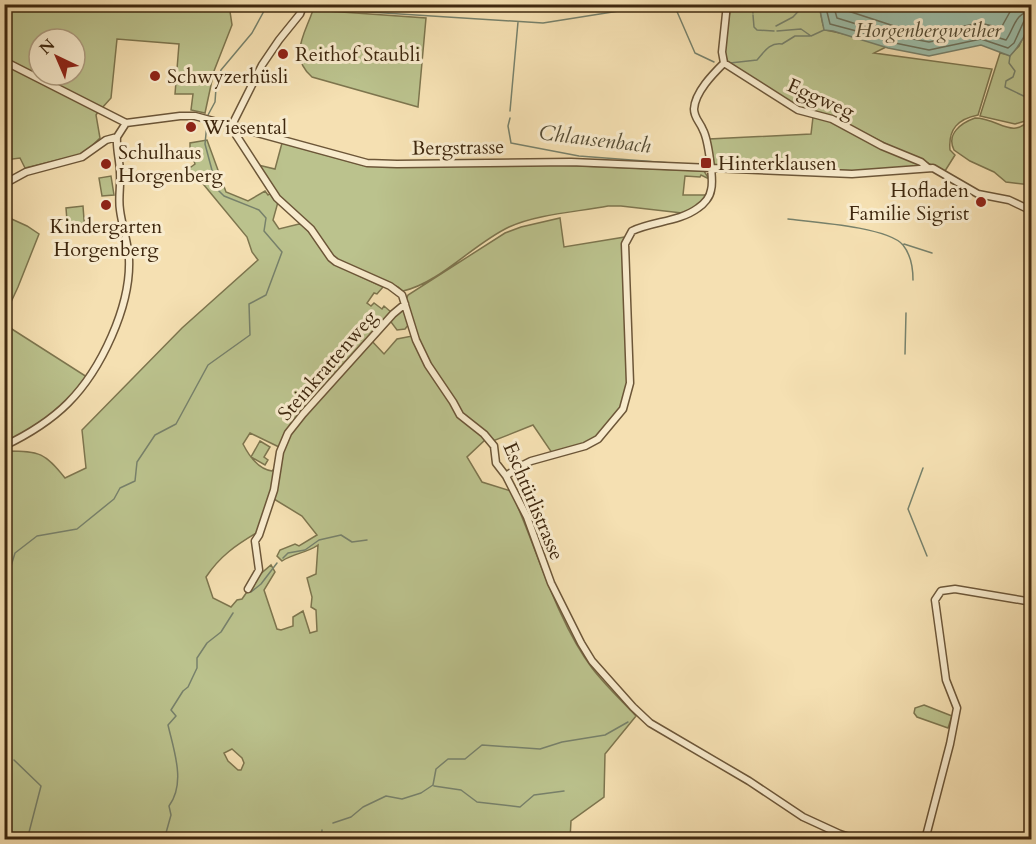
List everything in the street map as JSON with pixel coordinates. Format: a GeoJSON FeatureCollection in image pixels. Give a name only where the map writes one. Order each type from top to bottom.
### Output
{"type":"FeatureCollection","features":[{"type":"Feature","properties":{"kind":"street"},"geometry":{"type":"LineString","coordinates":[[232,125],[262,65],[300,14],[304,4]]}},
{"type":"Feature","properties":{"kind":"street"},"geometry":{"type":"LineString","coordinates":[[506,476],[519,466],[531,461],[585,446],[598,439],[623,409],[630,383],[624,248],[632,231],[699,208],[711,192],[706,137],[696,119],[694,110],[695,103],[705,85],[724,63],[722,52],[727,4]]}},
{"type":"Feature","properties":{"kind":"street"},"geometry":{"type":"LineString","coordinates":[[4,61],[126,123],[117,137],[120,206],[129,261],[124,300],[114,328],[83,386],[51,418],[4,446]]}},
{"type":"Feature","properties":{"kind":"street","name":"Eggweg"},"geometry":{"type":"LineString","coordinates":[[724,63],[798,110],[832,119],[882,146],[921,162],[928,168]]}},
{"type":"Feature","properties":{"kind":"street","name":"Bergstrasse"},"geometry":{"type":"LineString","coordinates":[[126,123],[186,116],[214,120],[352,160],[380,164],[571,162],[852,174],[928,168],[941,172],[978,194],[1009,200],[1032,211]]}},
{"type":"Feature","properties":{"kind":"street","name":"Eschtürlistrasse"},"geometry":{"type":"LineString","coordinates":[[232,125],[236,135],[277,198],[315,234],[330,258],[342,266],[394,288],[402,295],[416,340],[428,365],[460,415],[484,434],[494,446],[496,463],[506,476],[527,517],[551,583],[592,661],[650,723],[749,781],[803,818],[859,840]]}},
{"type":"Feature","properties":{"kind":"street"},"geometry":{"type":"LineString","coordinates":[[4,184],[26,172],[82,157],[106,140],[117,137]]}},
{"type":"Feature","properties":{"kind":"street","name":"Steinkrattenweg"},"geometry":{"type":"LineString","coordinates":[[248,589],[259,570],[255,541],[274,490],[280,452],[288,434],[303,414],[393,314],[405,304]]}},
{"type":"Feature","properties":{"kind":"street"},"geometry":{"type":"LineString","coordinates":[[925,840],[957,708],[946,680],[935,600],[941,591],[955,589],[1032,602]]}},
{"type":"Feature","properties":{"kind":"green space"},"geometry":{"type":"Polygon","coordinates":[[[4,5],[229,5],[232,25],[214,71],[205,113],[191,110],[193,94],[175,94],[179,44],[117,39],[111,98],[102,108],[61,87],[87,87],[87,27],[27,27],[27,69],[5,58],[4,5]]]}},
{"type":"Feature","properties":{"kind":"green space"},"geometry":{"type":"Polygon","coordinates":[[[730,5],[819,5],[826,30],[863,38],[886,47],[874,53],[992,69],[978,115],[960,122],[953,131],[950,150],[955,155],[945,171],[833,117],[799,107],[731,66],[725,52],[730,5]]]}},
{"type":"Feature","properties":{"kind":"green space"},"geometry":{"type":"Polygon","coordinates":[[[313,10],[426,18],[418,107],[312,77],[301,61],[300,45],[313,10]]]}},
{"type":"Feature","properties":{"kind":"green space"},"geometry":{"type":"Polygon","coordinates":[[[1031,19],[1031,66],[1025,80],[1031,91],[1031,112],[1025,121],[1015,124],[980,116],[1000,53],[1010,55],[1019,46],[1031,19]]]}},
{"type":"Feature","properties":{"kind":"green space"},"geometry":{"type":"Polygon","coordinates":[[[4,64],[27,76],[27,87],[49,87],[98,112],[96,115],[100,138],[83,154],[25,168],[20,158],[5,160],[4,64]]]}},
{"type":"Feature","properties":{"kind":"green space"},"geometry":{"type":"Polygon","coordinates":[[[813,117],[832,121],[918,163],[919,166],[858,171],[713,166],[709,139],[811,134],[813,117]]]}},
{"type":"Feature","properties":{"kind":"green space"},"geometry":{"type":"Polygon","coordinates":[[[975,118],[1005,127],[1018,128],[1031,118],[1031,185],[1006,182],[994,172],[970,161],[954,150],[953,134],[965,123],[975,118]]]}},
{"type":"Feature","properties":{"kind":"green space"},"geometry":{"type":"Polygon","coordinates":[[[207,140],[226,192],[248,201],[265,191],[268,195],[271,193],[278,202],[273,220],[279,229],[303,225],[336,265],[383,287],[377,294],[374,293],[367,303],[371,306],[374,303],[382,309],[384,306],[391,312],[369,338],[384,354],[397,339],[412,336],[459,416],[486,439],[467,457],[482,482],[511,491],[547,582],[579,649],[597,674],[636,716],[605,754],[604,797],[571,821],[570,839],[5,840],[5,456],[7,451],[41,455],[47,458],[65,478],[86,468],[82,430],[182,328],[258,260],[252,252],[247,237],[194,173],[185,170],[186,165],[191,167],[195,164],[193,158],[190,157],[190,143],[207,140]],[[250,433],[243,444],[245,449],[258,465],[272,471],[281,448],[250,433]],[[269,496],[258,532],[229,552],[206,577],[213,598],[231,607],[237,600],[242,599],[258,576],[271,565],[275,572],[264,590],[277,629],[293,626],[293,617],[303,611],[310,633],[317,631],[316,610],[311,607],[312,597],[307,578],[316,574],[318,545],[282,561],[277,556],[280,550],[295,544],[299,546],[317,535],[302,516],[269,496]],[[232,749],[224,753],[228,761],[241,770],[244,763],[242,758],[232,749]]]}},
{"type":"Feature","properties":{"kind":"green space"},"geometry":{"type":"Polygon","coordinates":[[[282,143],[362,165],[393,167],[556,165],[704,171],[709,179],[701,175],[700,177],[685,176],[683,195],[707,195],[698,206],[682,213],[608,206],[544,216],[509,227],[431,280],[403,291],[344,265],[335,258],[311,227],[284,203],[258,165],[275,169],[282,143]]]}},
{"type":"Feature","properties":{"kind":"green space"},"geometry":{"type":"Polygon","coordinates":[[[111,176],[114,195],[102,196],[99,178],[111,176]]]}},
{"type":"Feature","properties":{"kind":"green space"},"geometry":{"type":"Polygon","coordinates":[[[83,206],[85,233],[68,234],[66,208],[83,206]]]}},
{"type":"Feature","properties":{"kind":"green space"},"geometry":{"type":"Polygon","coordinates":[[[5,216],[39,234],[5,315],[5,216]]]}},
{"type":"Feature","properties":{"kind":"green space"},"geometry":{"type":"Polygon","coordinates":[[[560,218],[564,247],[625,237],[629,320],[627,389],[620,408],[603,432],[588,443],[552,453],[533,425],[493,441],[463,415],[429,363],[416,335],[406,300],[408,295],[505,233],[560,218]]]}},
{"type":"Feature","properties":{"kind":"green space"},"geometry":{"type":"Polygon","coordinates":[[[402,309],[406,312],[409,324],[405,329],[397,330],[391,322],[402,309]]]}},
{"type":"Feature","properties":{"kind":"green space"},"geometry":{"type":"Polygon","coordinates":[[[4,324],[87,377],[69,398],[49,415],[4,444],[4,324]]]}},
{"type":"Feature","properties":{"kind":"green space"},"geometry":{"type":"Polygon","coordinates":[[[260,441],[270,447],[264,457],[268,460],[265,465],[251,457],[260,441]]]}},
{"type":"Feature","properties":{"kind":"green space"},"geometry":{"type":"Polygon","coordinates":[[[924,705],[952,716],[948,728],[917,717],[914,713],[915,708],[924,705]]]}},
{"type":"Feature","properties":{"kind":"water","name":"Horgenbergweiher"},"geometry":{"type":"Polygon","coordinates":[[[819,5],[1031,5],[1031,12],[1026,32],[1010,56],[981,45],[929,56],[888,48],[824,30],[819,5]]]}},
{"type":"Feature","properties":{"kind":"waterway"},"geometry":{"type":"LineString","coordinates":[[306,8],[543,23],[663,4]]}},
{"type":"Feature","properties":{"kind":"waterway"},"geometry":{"type":"LineString","coordinates":[[672,4],[695,53],[714,62]]}},
{"type":"Feature","properties":{"kind":"waterway"},"geometry":{"type":"LineString","coordinates":[[750,4],[753,13]]}},
{"type":"Feature","properties":{"kind":"waterway"},"geometry":{"type":"LineString","coordinates":[[776,26],[793,17],[805,4]]}},
{"type":"Feature","properties":{"kind":"waterway"},"geometry":{"type":"LineString","coordinates":[[208,115],[215,102],[221,70],[252,33],[264,11],[273,5],[301,7]]}},
{"type":"Feature","properties":{"kind":"waterway"},"geometry":{"type":"LineString","coordinates":[[753,15],[754,27],[757,30],[774,31]]}},
{"type":"Feature","properties":{"kind":"waterway","name":"Chlausenbach"},"geometry":{"type":"LineString","coordinates":[[510,111],[518,22]]}},
{"type":"Feature","properties":{"kind":"waterway"},"geometry":{"type":"LineString","coordinates":[[777,31],[801,29],[811,36],[824,30]]}},
{"type":"Feature","properties":{"kind":"waterway"},"geometry":{"type":"LineString","coordinates":[[730,63],[757,60],[774,45],[782,44],[795,36],[810,36]]}},
{"type":"Feature","properties":{"kind":"waterway"},"geometry":{"type":"LineString","coordinates":[[1010,56],[1009,63],[1015,71],[1013,77],[1006,81],[1005,87],[1032,100]]}},
{"type":"Feature","properties":{"kind":"waterway","name":"Chlausenbach"},"geometry":{"type":"LineString","coordinates":[[510,118],[508,126],[511,143],[579,156],[684,164]]}},
{"type":"Feature","properties":{"kind":"waterway"},"geometry":{"type":"LineString","coordinates":[[4,570],[11,566],[15,553],[37,536],[77,529],[114,499],[120,488],[135,481],[137,462],[155,435],[176,424],[208,365],[250,335],[249,304],[266,295],[282,252],[264,231],[266,218],[259,210],[224,196],[217,189],[205,144],[207,123]]}},
{"type":"Feature","properties":{"kind":"waterway"},"geometry":{"type":"LineString","coordinates":[[788,219],[849,226],[895,239],[908,253],[913,280]]}},
{"type":"Feature","properties":{"kind":"waterway"},"geometry":{"type":"LineString","coordinates":[[904,244],[932,253]]}},
{"type":"Feature","properties":{"kind":"waterway"},"geometry":{"type":"LineString","coordinates":[[905,354],[906,313]]}},
{"type":"Feature","properties":{"kind":"waterway"},"geometry":{"type":"LineString","coordinates":[[923,468],[908,509],[927,556]]}},
{"type":"Feature","properties":{"kind":"waterway"},"geometry":{"type":"LineString","coordinates":[[283,558],[288,553],[305,550],[319,540],[341,535],[352,542],[367,540]]}},
{"type":"Feature","properties":{"kind":"waterway"},"geometry":{"type":"LineString","coordinates":[[251,592],[261,584],[277,563]]}},
{"type":"Feature","properties":{"kind":"waterway"},"geometry":{"type":"LineString","coordinates":[[164,840],[171,815],[169,806],[174,797],[178,777],[168,725],[176,716],[171,710],[188,687],[197,668],[197,658],[207,643],[221,632],[233,613]]}},
{"type":"Feature","properties":{"kind":"waterway"},"geometry":{"type":"LineString","coordinates":[[333,823],[351,817],[363,807],[386,796],[402,799],[421,793],[433,785],[436,769],[448,759],[465,759],[482,745],[540,749],[562,742],[605,735],[628,722]]}},
{"type":"Feature","properties":{"kind":"waterway"},"geometry":{"type":"LineString","coordinates":[[14,760],[41,786],[27,840]]}},
{"type":"Feature","properties":{"kind":"waterway"},"geometry":{"type":"LineString","coordinates":[[434,786],[461,790],[477,802],[520,807],[534,795],[564,791]]}},
{"type":"Feature","properties":{"kind":"waterway"},"geometry":{"type":"LineString","coordinates":[[321,840],[322,830]]}},
{"type":"Feature","properties":{"kind":"place","name":"Reithof Staubli"},"geometry":{"type":"Point","coordinates":[283,54]}},
{"type":"Feature","properties":{"kind":"place","name":"Schwyzerhüsli"},"geometry":{"type":"Point","coordinates":[155,76]}},
{"type":"Feature","properties":{"kind":"place","name":"Wiesental"},"geometry":{"type":"Point","coordinates":[191,127]}},
{"type":"Feature","properties":{"kind":"place","name":"Hinterklausen"},"geometry":{"type":"Point","coordinates":[706,163]}},
{"type":"Feature","properties":{"kind":"place","name":"Schulhaus Horgenberg"},"geometry":{"type":"Point","coordinates":[106,164]}},
{"type":"Feature","properties":{"kind":"place","name":"Hofladen Familie Sigrist"},"geometry":{"type":"Point","coordinates":[981,202]}},
{"type":"Feature","properties":{"kind":"place","name":"Kindergarten Horgenberg"},"geometry":{"type":"Point","coordinates":[106,205]}}]}
